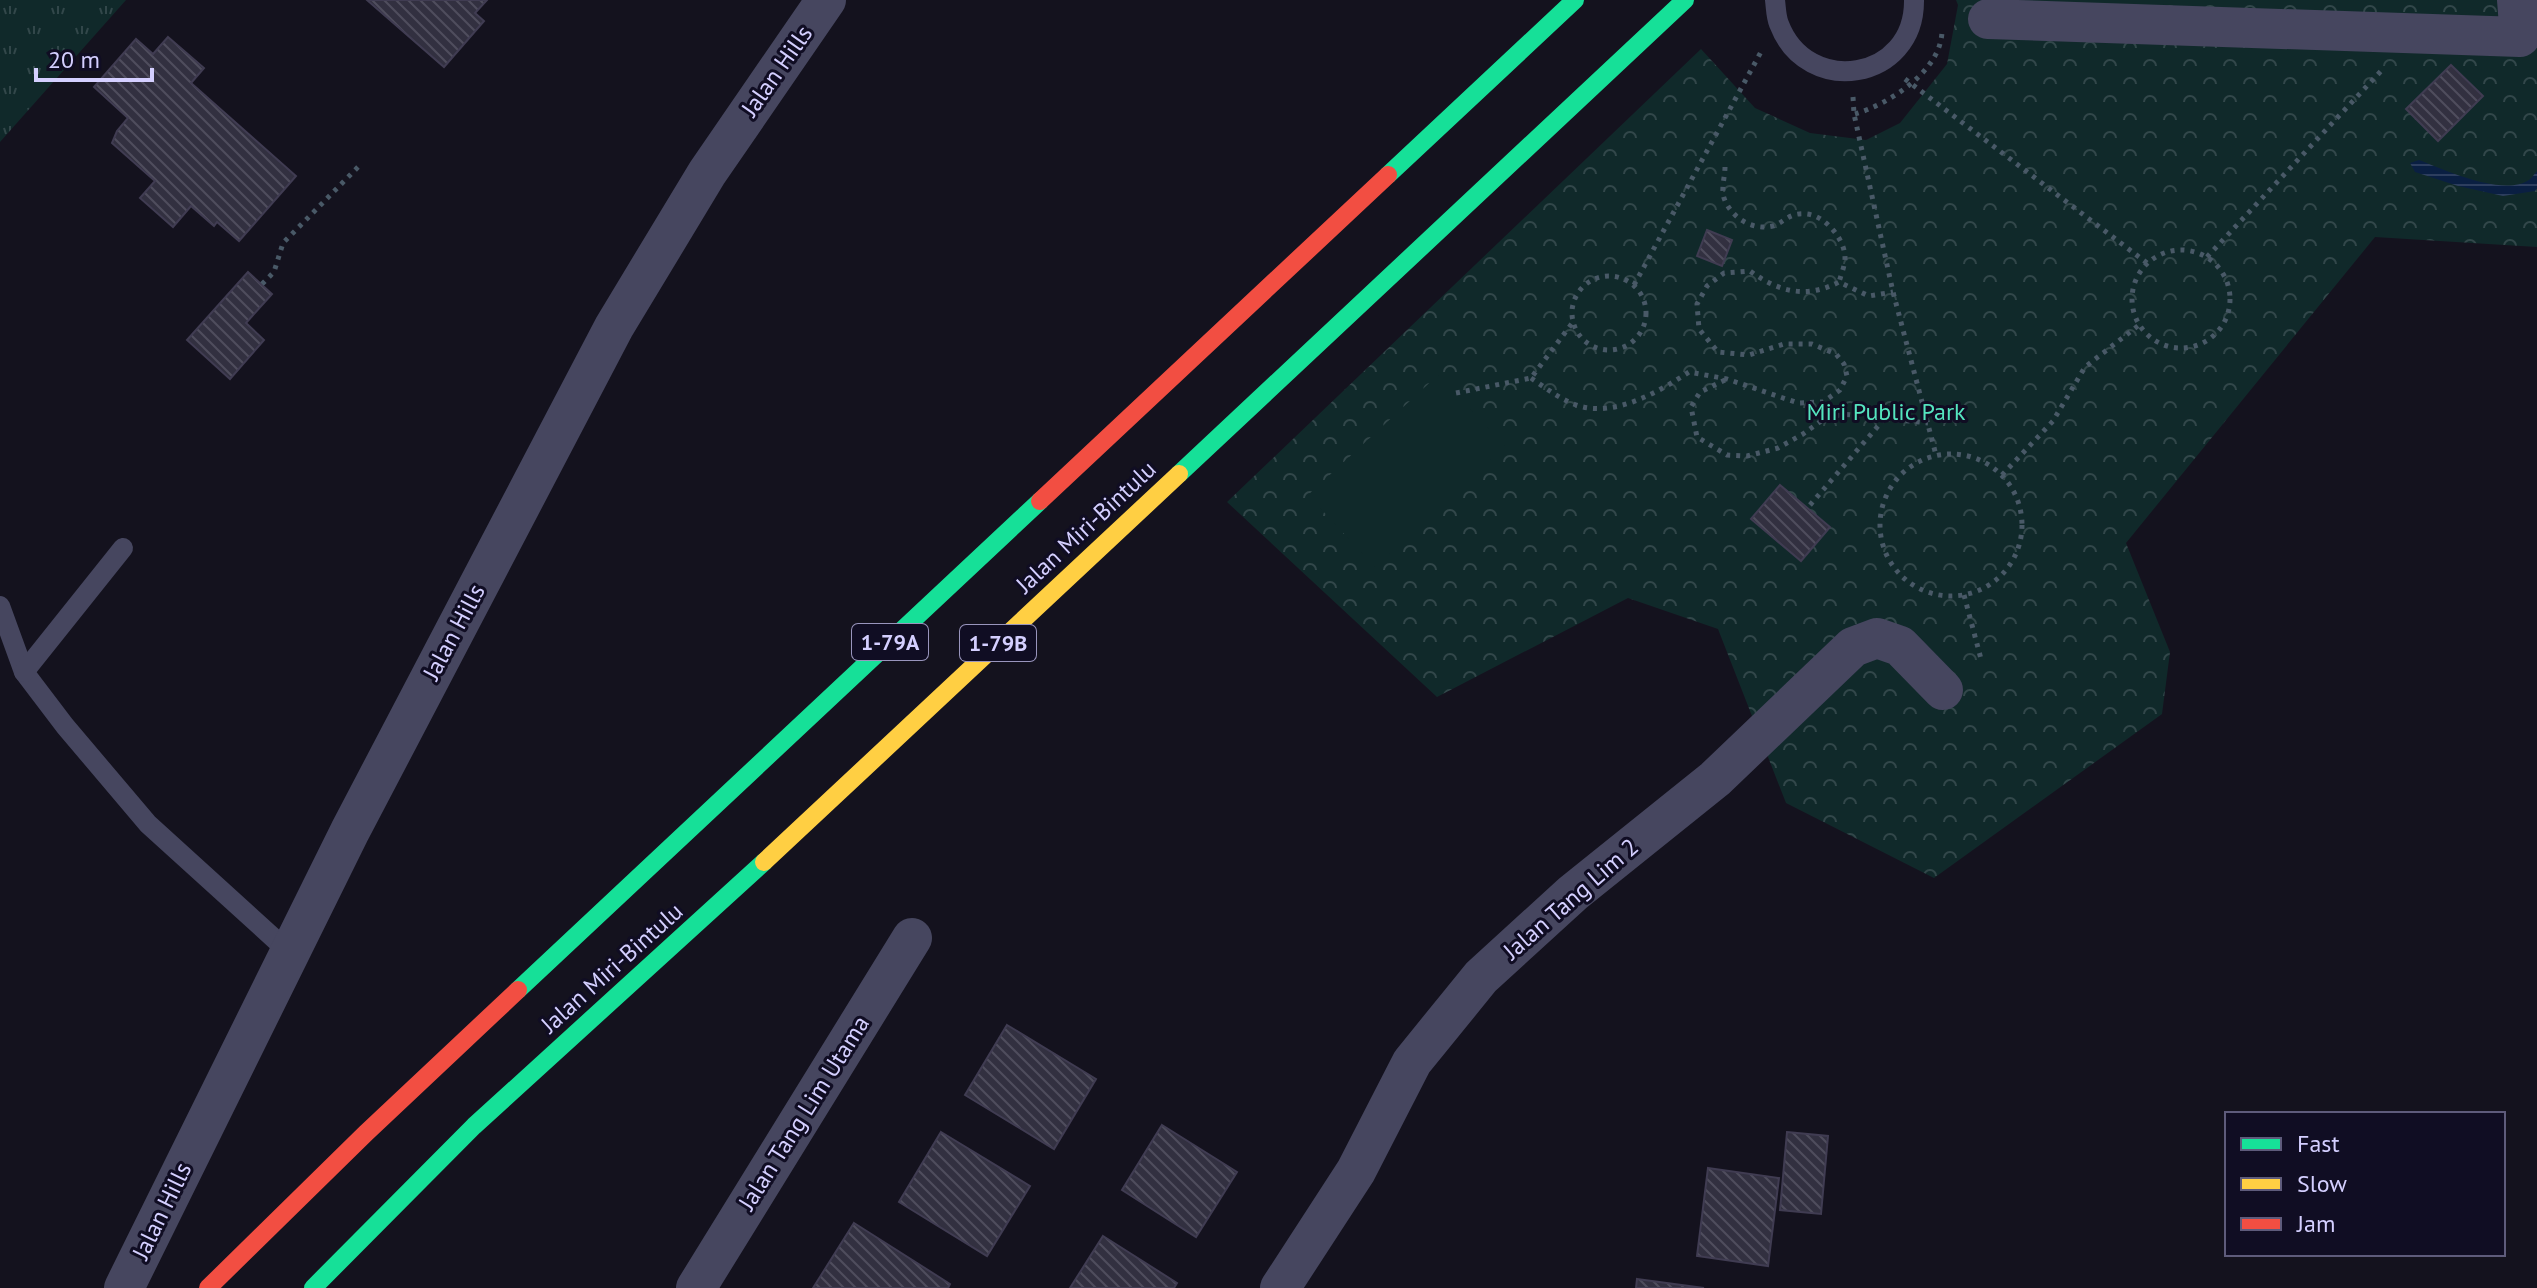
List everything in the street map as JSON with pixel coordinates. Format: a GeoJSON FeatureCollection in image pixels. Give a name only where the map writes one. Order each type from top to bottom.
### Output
{"type":"FeatureCollection","features":[{"type":"Feature","properties":{"kind":"highway","name":"Jalan Miri-Bintulu"},"geometry":{"type":"LineString","coordinates":[[208,1288],[378,1122],[1575,0]]}},
{"type":"Feature","properties":{"kind":"highway","name":"Jalan Miri-Bintulu"},"geometry":{"type":"LineString","coordinates":[[313,1288],[474,1126],[751,874],[1685,0]]}},
{"type":"Feature","properties":{"kind":"street","name":"Jalan Hills"},"geometry":{"type":"LineString","coordinates":[[124,1288],[358,817],[614,327],[707,173],[826,0]]}},
{"type":"Feature","properties":{"kind":"street"},"geometry":{"type":"LineString","coordinates":[[1988,19],[2520,37],[2517,0]]}},
{"type":"Feature","properties":{"kind":"street","name":"Jalan Tang Lim 2"},"geometry":{"type":"LineString","coordinates":[[1280,1288],[1356,1171],[1412,1062],[1481,977],[1573,893],[1715,779],[1853,647],[1877,638],[1900,646],[1943,690]]}},
{"type":"Feature","properties":{"kind":"street","name":"Jalan Tang Lim Utama"},"geometry":{"type":"LineString","coordinates":[[696,1288],[912,938]]}},
{"type":"Feature","properties":{"kind":"lane"},"geometry":{"type":"LineString","coordinates":[[1775,0],[1778,22],[1788,43],[1805,60],[1827,70],[1851,72],[1882,62],[1898,48],[1909,31],[1914,0]]}},
{"type":"Feature","properties":{"kind":"lane"},"geometry":{"type":"LineString","coordinates":[[24,672],[123,548]]}},
{"type":"Feature","properties":{"kind":"lane"},"geometry":{"type":"LineString","coordinates":[[0,606],[24,672],[65,726],[148,824],[290,953]]}},
{"type":"Feature","properties":{"kind":"path"},"geometry":{"type":"LineString","coordinates":[[1854,114],[1887,101],[1910,83],[1933,57],[1942,36],[1942,18],[1988,19]]}},
{"type":"Feature","properties":{"kind":"path"},"geometry":{"type":"LineString","coordinates":[[1634,285],[1778,22]]}},
{"type":"Feature","properties":{"kind":"path"},"geometry":{"type":"LineString","coordinates":[[1882,62],[2147,263]]}},
{"type":"Feature","properties":{"kind":"path"},"geometry":{"type":"LineString","coordinates":[[2207,257],[2390,62]]}},
{"type":"Feature","properties":{"kind":"path"},"geometry":{"type":"LineString","coordinates":[[1851,72],[1854,114],[1893,292],[1936,455]]}},
{"type":"Feature","properties":{"kind":"path"},"geometry":{"type":"LineString","coordinates":[[262,284],[274,272],[283,243],[360,165]]}},
{"type":"Feature","properties":{"kind":"path"},"geometry":{"type":"LineString","coordinates":[[1725,167],[1723,196],[1735,216],[1757,228],[1776,225],[1788,216],[1808,213],[1828,224],[1839,239],[1845,257],[1839,282]]}},
{"type":"Feature","properties":{"kind":"path"},"geometry":{"type":"LineString","coordinates":[[2177,250],[2193,251],[2219,267],[2230,296],[2222,326],[2211,338],[2182,348],[2165,346],[2150,338],[2139,325],[2133,309],[2132,293],[2136,276],[2147,263],[2161,254],[2177,250]]}},
{"type":"Feature","properties":{"kind":"path"},"geometry":{"type":"LineString","coordinates":[[1531,378],[1560,398],[1583,407],[1618,406],[1656,393],[1689,372],[1727,379],[1798,403],[1823,402],[1840,390],[1847,376],[1844,364],[1836,354],[1812,344],[1784,344],[1749,355],[1718,352],[1699,329],[1697,304],[1707,286],[1724,273],[1750,271],[1766,283],[1797,292],[1822,290],[1839,282]]}},
{"type":"Feature","properties":{"kind":"path"},"geometry":{"type":"LineString","coordinates":[[1613,275],[1634,285],[1647,306],[1643,332],[1635,342],[1611,351],[1586,343],[1573,322],[1574,299],[1581,288],[1600,276],[1613,275]]}},
{"type":"Feature","properties":{"kind":"path"},"geometry":{"type":"LineString","coordinates":[[1839,282],[1869,296],[1893,292]]}},
{"type":"Feature","properties":{"kind":"path"},"geometry":{"type":"LineString","coordinates":[[1456,393],[1531,378],[1573,322]]}},
{"type":"Feature","properties":{"kind":"path"},"geometry":{"type":"LineString","coordinates":[[2002,475],[2053,421],[2085,367],[2139,325]]}},
{"type":"Feature","properties":{"kind":"path"},"geometry":{"type":"LineString","coordinates":[[1727,379],[1700,392],[1691,407],[1697,437],[1727,455],[1747,456],[1778,448],[1821,421],[1842,414],[1928,423]]}},
{"type":"Feature","properties":{"kind":"path"},"geometry":{"type":"LineString","coordinates":[[1810,505],[1886,418]]}},
{"type":"Feature","properties":{"kind":"path"},"geometry":{"type":"LineString","coordinates":[[1960,454],[1983,462],[2002,475],[2015,494],[2022,517],[2021,540],[2013,562],[1999,579],[1979,591],[1964,595],[1933,595],[1912,586],[1894,570],[1883,548],[1879,524],[1883,500],[1895,479],[1913,463],[1936,455],[1960,454]]}},
{"type":"Feature","properties":{"kind":"path"},"geometry":{"type":"LineString","coordinates":[[1964,595],[1981,659]]}},
{"type":"Feature","properties":{"kind":"green space"},"geometry":{"type":"Polygon","coordinates":[[[0,0],[126,0],[0,142],[0,0]]]}},
{"type":"Feature","properties":{"kind":"green space","name":"Miri Public Park"},"geometry":{"type":"Polygon","coordinates":[[[1956,0],[2537,0],[2537,247],[2375,237],[2126,543],[2170,652],[2162,714],[1934,878],[1786,803],[1718,629],[1628,598],[1437,697],[1227,502],[1701,49],[1755,108],[1810,133],[1866,140],[1900,123],[1947,64],[1958,5],[1956,0]]]}},
{"type":"Feature","properties":{"kind":"green space"},"geometry":{"type":"Polygon","coordinates":[[[1438,375],[1505,446],[1375,567],[1308,495],[1438,375]]]}},
{"type":"Feature","properties":{"kind":"water"},"geometry":{"type":"Polygon","coordinates":[[[2419,160],[2490,184],[2518,184],[2529,180],[2537,171],[2537,188],[2535,191],[2503,196],[2458,186],[2415,172],[2410,163],[2419,160]]]}},
{"type":"Feature","properties":{"kind":"building"},"geometry":{"type":"Polygon","coordinates":[[[367,0],[487,0],[475,13],[484,21],[444,67],[367,0]]]}},
{"type":"Feature","properties":{"kind":"building"},"geometry":{"type":"Polygon","coordinates":[[[168,37],[204,68],[191,83],[296,176],[239,241],[217,222],[214,226],[191,206],[173,227],[140,198],[155,181],[112,143],[128,118],[94,87],[136,39],[153,54],[168,37]]]}},
{"type":"Feature","properties":{"kind":"building"},"geometry":{"type":"Polygon","coordinates":[[[2451,65],[2483,96],[2438,141],[2406,109],[2451,65]]]}},
{"type":"Feature","properties":{"kind":"building"},"geometry":{"type":"Polygon","coordinates":[[[1707,230],[1732,240],[1722,266],[1697,256],[1707,230]]]}},
{"type":"Feature","properties":{"kind":"building"},"geometry":{"type":"Polygon","coordinates":[[[248,272],[272,294],[246,323],[264,340],[230,379],[187,340],[248,272]]]}},
{"type":"Feature","properties":{"kind":"building"},"geometry":{"type":"Polygon","coordinates":[[[1780,485],[1830,527],[1801,561],[1751,519],[1780,485]]]}},
{"type":"Feature","properties":{"kind":"building"},"geometry":{"type":"Polygon","coordinates":[[[1007,1025],[1096,1079],[1054,1149],[965,1095],[1007,1025]]]}},
{"type":"Feature","properties":{"kind":"building"},"geometry":{"type":"Polygon","coordinates":[[[1162,1125],[1237,1172],[1196,1237],[1122,1190],[1162,1125]]]}},
{"type":"Feature","properties":{"kind":"building"},"geometry":{"type":"Polygon","coordinates":[[[941,1132],[1030,1186],[987,1256],[899,1202],[941,1132]]]}},
{"type":"Feature","properties":{"kind":"building"},"geometry":{"type":"Polygon","coordinates":[[[1787,1132],[1828,1136],[1821,1214],[1780,1210],[1787,1132]]]}},
{"type":"Feature","properties":{"kind":"building"},"geometry":{"type":"Polygon","coordinates":[[[1708,1168],[1779,1178],[1768,1266],[1697,1256],[1708,1168]]]}},
{"type":"Feature","properties":{"kind":"building"},"geometry":{"type":"Polygon","coordinates":[[[854,1223],[950,1284],[948,1288],[813,1288],[854,1223]]]}},
{"type":"Feature","properties":{"kind":"building"},"geometry":{"type":"Polygon","coordinates":[[[1103,1236],[1177,1283],[1174,1288],[1070,1288],[1103,1236]]]}},
{"type":"Feature","properties":{"kind":"building"},"geometry":{"type":"Polygon","coordinates":[[[1637,1279],[1704,1288],[1636,1288],[1637,1279]]]}},
{"type":"Feature","properties":{"kind":"traffic: fast"},"geometry":{"type":"LineString","coordinates":[[1388,175],[1575,0]]}},
{"type":"Feature","properties":{"kind":"traffic: fast"},"geometry":{"type":"LineString","coordinates":[[1179,474],[1685,0]]}},
{"type":"Feature","properties":{"kind":"traffic: fast"},"geometry":{"type":"LineString","coordinates":[[518,990],[1040,501]]}},
{"type":"Feature","properties":{"kind":"traffic: fast"},"geometry":{"type":"LineString","coordinates":[[313,1288],[474,1126],[764,862]]}},
{"type":"Feature","properties":{"kind":"traffic: slow"},"geometry":{"type":"LineString","coordinates":[[764,862],[1179,474]]}},
{"type":"Feature","properties":{"kind":"traffic: jam"},"geometry":{"type":"LineString","coordinates":[[1040,501],[1388,175]]}},
{"type":"Feature","properties":{"kind":"traffic: jam"},"geometry":{"type":"LineString","coordinates":[[208,1288],[518,990]]}}]}
